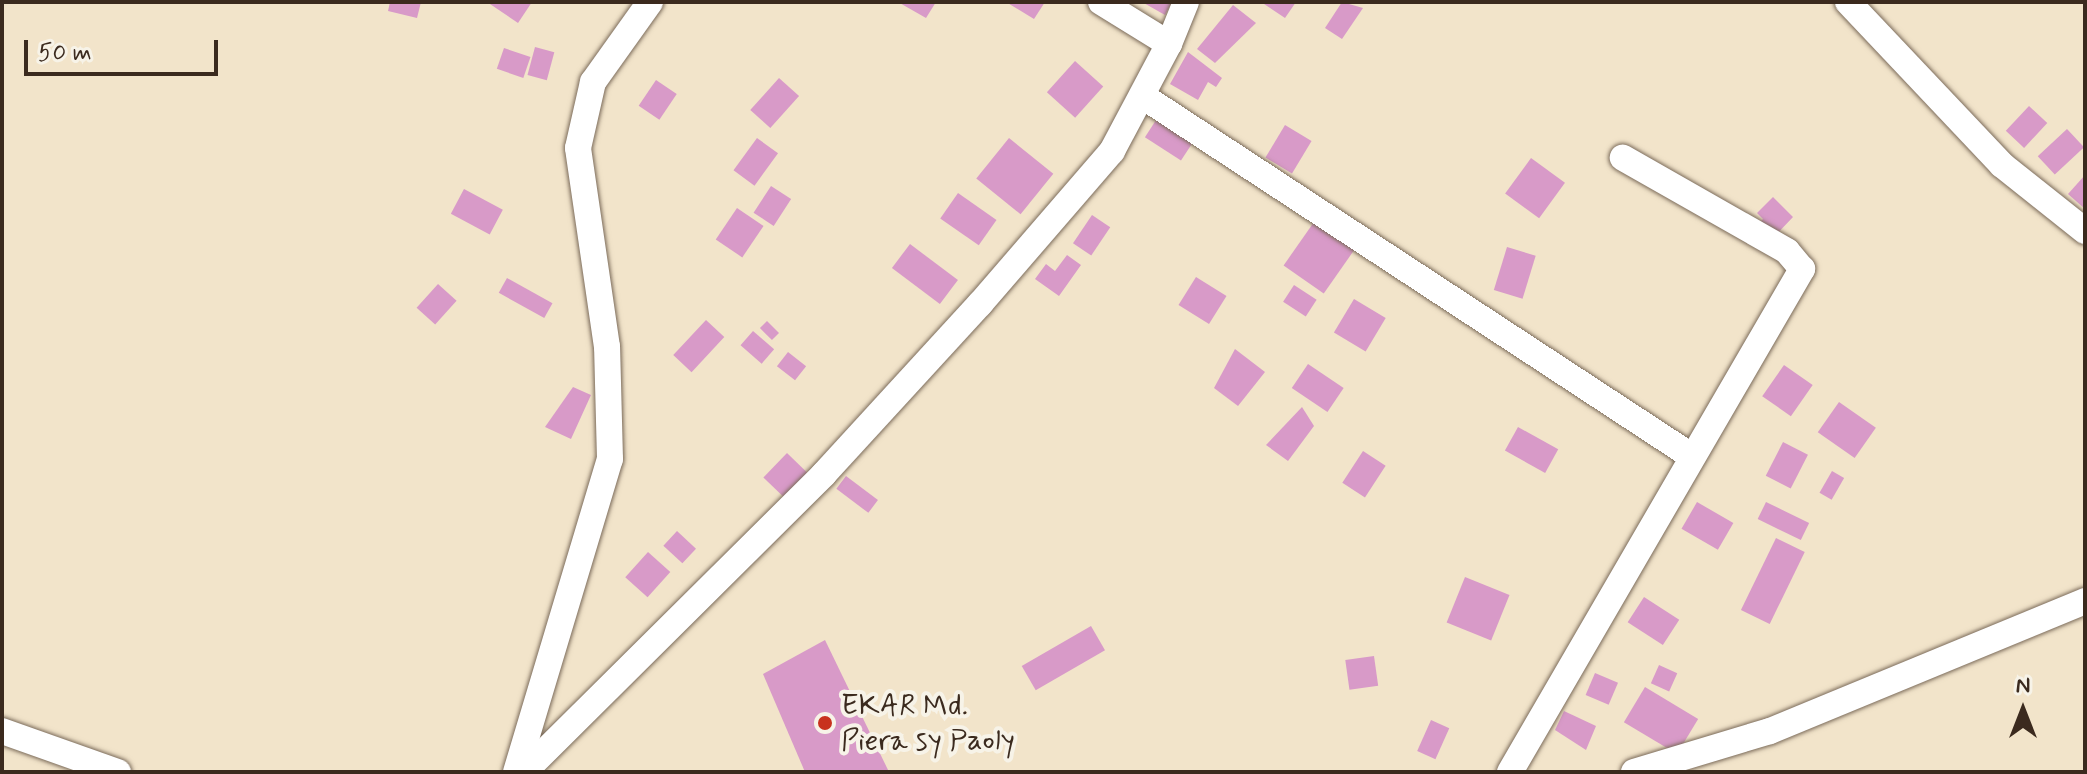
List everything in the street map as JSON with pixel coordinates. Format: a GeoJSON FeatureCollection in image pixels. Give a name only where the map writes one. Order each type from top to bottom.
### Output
{"type":"FeatureCollection","features":[{"type":"Feature","properties":{"kind":"street"},"geometry":{"type":"LineString","coordinates":[[516,772],[610,459],[607,347],[578,148],[593,82],[650,2]]}},
{"type":"Feature","properties":{"kind":"street"},"geometry":{"type":"LineString","coordinates":[[1101,2],[1169,44]]}},
{"type":"Feature","properties":{"kind":"street"},"geometry":{"type":"LineString","coordinates":[[524,772],[834,463],[1112,151],[1144,97],[1186,2]]}},
{"type":"Feature","properties":{"kind":"street"},"geometry":{"type":"LineString","coordinates":[[1848,2],[2002,165],[2085,231]]}},
{"type":"Feature","properties":{"kind":"street"},"geometry":{"type":"LineString","coordinates":[[1144,97],[1688,454]]}},
{"type":"Feature","properties":{"kind":"street"},"geometry":{"type":"LineString","coordinates":[[1510,772],[1688,454],[1759,350],[1802,269],[1787,251],[1623,158]]}},
{"type":"Feature","properties":{"kind":"street"},"geometry":{"type":"LineString","coordinates":[[1634,772],[1770,731],[2085,601]]}},
{"type":"Feature","properties":{"kind":"street"},"geometry":{"type":"LineString","coordinates":[[2,731],[118,772]]}},
{"type":"Feature","properties":{"kind":"building"},"geometry":{"type":"Polygon","coordinates":[[[390,2],[421,2],[417,18],[388,11],[390,2]]]}},
{"type":"Feature","properties":{"kind":"building"},"geometry":{"type":"Polygon","coordinates":[[[487,2],[532,2],[518,23],[487,2]]]}},
{"type":"Feature","properties":{"kind":"building"},"geometry":{"type":"Polygon","coordinates":[[[898,2],[936,2],[926,18],[898,2]]]}},
{"type":"Feature","properties":{"kind":"building"},"geometry":{"type":"Polygon","coordinates":[[[1006,2],[1045,2],[1034,19],[1006,2]]]}},
{"type":"Feature","properties":{"kind":"building"},"geometry":{"type":"Polygon","coordinates":[[[1142,2],[1172,2],[1165,15],[1142,2]]]}},
{"type":"Feature","properties":{"kind":"building"},"geometry":{"type":"Polygon","coordinates":[[[1261,2],[1296,2],[1285,18],[1261,2]]]}},
{"type":"Feature","properties":{"kind":"building"},"geometry":{"type":"Polygon","coordinates":[[[1342,2],[1363,8],[1342,39],[1325,28],[1342,2]]]}},
{"type":"Feature","properties":{"kind":"building"},"geometry":{"type":"Polygon","coordinates":[[[1233,5],[1256,23],[1215,63],[1197,49],[1233,5]]]}},
{"type":"Feature","properties":{"kind":"building"},"geometry":{"type":"Polygon","coordinates":[[[535,47],[554,52],[547,80],[527,75],[535,47]]]}},
{"type":"Feature","properties":{"kind":"building"},"geometry":{"type":"Polygon","coordinates":[[[504,48],[530,57],[523,78],[497,69],[504,48]]]}},
{"type":"Feature","properties":{"kind":"building"},"geometry":{"type":"Polygon","coordinates":[[[1188,52],[1222,78],[1216,87],[1208,82],[1198,100],[1170,84],[1188,52]]]}},
{"type":"Feature","properties":{"kind":"building"},"geometry":{"type":"Polygon","coordinates":[[[1075,61],[1103,86],[1075,118],[1047,92],[1075,61]]]}},
{"type":"Feature","properties":{"kind":"building"},"geometry":{"type":"Polygon","coordinates":[[[779,78],[799,96],[770,128],[750,110],[779,78]]]}},
{"type":"Feature","properties":{"kind":"building"},"geometry":{"type":"Polygon","coordinates":[[[656,80],[677,94],[659,120],[639,106],[656,80]]]}},
{"type":"Feature","properties":{"kind":"building"},"geometry":{"type":"Polygon","coordinates":[[[2029,106],[2047,123],[2024,148],[2006,131],[2029,106]]]}},
{"type":"Feature","properties":{"kind":"building"},"geometry":{"type":"Polygon","coordinates":[[[1158,117],[1194,140],[1181,161],[1145,137],[1158,117]]]}},
{"type":"Feature","properties":{"kind":"building"},"geometry":{"type":"Polygon","coordinates":[[[1285,125],[1312,141],[1292,174],[1265,158],[1285,125]]]}},
{"type":"Feature","properties":{"kind":"building"},"geometry":{"type":"Polygon","coordinates":[[[2067,129],[2084,147],[2055,175],[2038,156],[2067,129]]]}},
{"type":"Feature","properties":{"kind":"building"},"geometry":{"type":"Polygon","coordinates":[[[757,138],[778,153],[755,186],[733,170],[757,138]]]}},
{"type":"Feature","properties":{"kind":"building"},"geometry":{"type":"Polygon","coordinates":[[[1009,138],[1053,174],[1021,214],[976,178],[1009,138]]]}},
{"type":"Feature","properties":{"kind":"building"},"geometry":{"type":"Polygon","coordinates":[[[1531,158],[1565,183],[1539,218],[1505,194],[1531,158]]]}},
{"type":"Feature","properties":{"kind":"building"},"geometry":{"type":"Polygon","coordinates":[[[2085,175],[2085,209],[2068,194],[2085,175]]]}},
{"type":"Feature","properties":{"kind":"building"},"geometry":{"type":"Polygon","coordinates":[[[771,186],[791,199],[774,226],[754,213],[771,186]]]}},
{"type":"Feature","properties":{"kind":"building"},"geometry":{"type":"Polygon","coordinates":[[[464,189],[503,210],[490,234],[451,214],[464,189]]]}},
{"type":"Feature","properties":{"kind":"building"},"geometry":{"type":"Polygon","coordinates":[[[958,193],[997,220],[979,245],[940,218],[958,193]]]}},
{"type":"Feature","properties":{"kind":"building"},"geometry":{"type":"Polygon","coordinates":[[[1773,197],[1793,217],[1770,241],[1755,227],[1763,219],[1757,213],[1773,197]]]}},
{"type":"Feature","properties":{"kind":"building"},"geometry":{"type":"Polygon","coordinates":[[[737,208],[764,226],[742,257],[716,240],[737,208]]]}},
{"type":"Feature","properties":{"kind":"building"},"geometry":{"type":"Polygon","coordinates":[[[1092,215],[1110,227],[1091,255],[1073,243],[1092,215]]]}},
{"type":"Feature","properties":{"kind":"building"},"geometry":{"type":"Polygon","coordinates":[[[1314,222],[1354,250],[1324,294],[1284,265],[1314,222]]]}},
{"type":"Feature","properties":{"kind":"building"},"geometry":{"type":"Polygon","coordinates":[[[910,244],[958,280],[940,304],[892,268],[910,244]]]}},
{"type":"Feature","properties":{"kind":"building"},"geometry":{"type":"Polygon","coordinates":[[[1507,247],[1536,256],[1523,299],[1494,290],[1507,247]]]}},
{"type":"Feature","properties":{"kind":"building"},"geometry":{"type":"Polygon","coordinates":[[[1067,255],[1081,265],[1059,296],[1035,279],[1046,264],[1055,271],[1067,255]]]}},
{"type":"Feature","properties":{"kind":"building"},"geometry":{"type":"Polygon","coordinates":[[[1196,277],[1227,296],[1209,324],[1179,305],[1196,277]]]}},
{"type":"Feature","properties":{"kind":"building"},"geometry":{"type":"Polygon","coordinates":[[[507,278],[552,303],[544,318],[499,293],[507,278]]]}},
{"type":"Feature","properties":{"kind":"building"},"geometry":{"type":"Polygon","coordinates":[[[438,284],[457,301],[435,325],[417,308],[438,284]]]}},
{"type":"Feature","properties":{"kind":"building"},"geometry":{"type":"Polygon","coordinates":[[[1294,285],[1317,300],[1306,316],[1283,302],[1294,285]]]}},
{"type":"Feature","properties":{"kind":"building"},"geometry":{"type":"Polygon","coordinates":[[[1354,299],[1386,318],[1366,351],[1334,332],[1354,299]]]}},
{"type":"Feature","properties":{"kind":"building"},"geometry":{"type":"Polygon","coordinates":[[[706,320],[724,337],[692,372],[673,355],[706,320]]]}},
{"type":"Feature","properties":{"kind":"building"},"geometry":{"type":"Polygon","coordinates":[[[767,321],[779,333],[772,340],[760,328],[767,321]]]}},
{"type":"Feature","properties":{"kind":"building"},"geometry":{"type":"Polygon","coordinates":[[[753,331],[774,349],[762,364],[741,345],[753,331]]]}},
{"type":"Feature","properties":{"kind":"building"},"geometry":{"type":"Polygon","coordinates":[[[1235,349],[1265,372],[1238,406],[1214,388],[1235,349]]]}},
{"type":"Feature","properties":{"kind":"building"},"geometry":{"type":"Polygon","coordinates":[[[788,352],[806,366],[795,380],[777,366],[788,352]]]}},
{"type":"Feature","properties":{"kind":"building"},"geometry":{"type":"Polygon","coordinates":[[[1308,364],[1344,388],[1327,412],[1292,388],[1308,364]]]}},
{"type":"Feature","properties":{"kind":"building"},"geometry":{"type":"Polygon","coordinates":[[[1784,365],[1813,385],[1791,416],[1762,396],[1784,365]]]}},
{"type":"Feature","properties":{"kind":"building"},"geometry":{"type":"Polygon","coordinates":[[[573,387],[591,395],[571,439],[545,427],[573,387]]]}},
{"type":"Feature","properties":{"kind":"building"},"geometry":{"type":"Polygon","coordinates":[[[1839,402],[1876,428],[1855,458],[1818,432],[1839,402]]]}},
{"type":"Feature","properties":{"kind":"building"},"geometry":{"type":"Polygon","coordinates":[[[1302,407],[1314,426],[1288,461],[1266,445],[1302,407]]]}},
{"type":"Feature","properties":{"kind":"building"},"geometry":{"type":"Polygon","coordinates":[[[1518,427],[1558,449],[1545,473],[1505,451],[1518,427]]]}},
{"type":"Feature","properties":{"kind":"building"},"geometry":{"type":"Polygon","coordinates":[[[1783,442],[1808,455],[1791,489],[1766,476],[1783,442]]]}},
{"type":"Feature","properties":{"kind":"building"},"geometry":{"type":"Polygon","coordinates":[[[1363,451],[1386,466],[1365,498],[1342,483],[1363,451]]]}},
{"type":"Feature","properties":{"kind":"building"},"geometry":{"type":"Polygon","coordinates":[[[787,453],[808,473],[784,498],[763,477],[787,453]]]}},
{"type":"Feature","properties":{"kind":"building"},"geometry":{"type":"Polygon","coordinates":[[[1832,471],[1844,478],[1832,500],[1820,493],[1832,471]]]}},
{"type":"Feature","properties":{"kind":"building"},"geometry":{"type":"Polygon","coordinates":[[[846,476],[878,500],[868,513],[836,489],[846,476]]]}},
{"type":"Feature","properties":{"kind":"building"},"geometry":{"type":"Polygon","coordinates":[[[1697,502],[1733,523],[1718,550],[1682,529],[1697,502]]]}},
{"type":"Feature","properties":{"kind":"building"},"geometry":{"type":"Polygon","coordinates":[[[1766,502],[1809,523],[1801,540],[1758,519],[1766,502]]]}},
{"type":"Feature","properties":{"kind":"building"},"geometry":{"type":"Polygon","coordinates":[[[677,531],[696,549],[682,563],[663,546],[677,531]]]}},
{"type":"Feature","properties":{"kind":"building"},"geometry":{"type":"Polygon","coordinates":[[[1776,538],[1805,552],[1770,624],[1741,610],[1776,538]]]}},
{"type":"Feature","properties":{"kind":"building"},"geometry":{"type":"Polygon","coordinates":[[[648,552],[670,572],[648,597],[625,577],[648,552]]]}},
{"type":"Feature","properties":{"kind":"building"},"geometry":{"type":"Polygon","coordinates":[[[1465,577],[1510,595],[1491,640],[1447,622],[1465,577]]]}},
{"type":"Feature","properties":{"kind":"building"},"geometry":{"type":"Polygon","coordinates":[[[1644,597],[1679,620],[1663,645],[1628,622],[1644,597]]]}},
{"type":"Feature","properties":{"kind":"building"},"geometry":{"type":"Polygon","coordinates":[[[1091,626],[1105,650],[1036,690],[1022,666],[1091,626]]]}},
{"type":"Feature","properties":{"kind":"building","name":"EKAR Md. Piera sy Paoly"},"geometry":{"type":"Polygon","coordinates":[[[825,640],[889,772],[805,772],[763,674],[825,640]]]}},
{"type":"Feature","properties":{"kind":"building"},"geometry":{"type":"Polygon","coordinates":[[[1374,656],[1378,686],[1349,690],[1345,660],[1374,656]]]}},
{"type":"Feature","properties":{"kind":"building"},"geometry":{"type":"Polygon","coordinates":[[[1659,665],[1677,673],[1669,691],[1651,683],[1659,665]]]}},
{"type":"Feature","properties":{"kind":"building"},"geometry":{"type":"Polygon","coordinates":[[[1595,673],[1618,683],[1609,705],[1586,695],[1595,673]]]}},
{"type":"Feature","properties":{"kind":"building"},"geometry":{"type":"Polygon","coordinates":[[[1645,687],[1698,719],[1677,754],[1624,722],[1645,687]]]}},
{"type":"Feature","properties":{"kind":"building"},"geometry":{"type":"Polygon","coordinates":[[[1564,711],[1596,726],[1586,750],[1555,730],[1564,711]]]}},
{"type":"Feature","properties":{"kind":"building"},"geometry":{"type":"Polygon","coordinates":[[[1431,720],[1449,728],[1435,759],[1417,751],[1431,720]]]}},
{"type":"Feature","properties":{"kind":"place","name":"EKAR Md. Piera sy Paoly"},"geometry":{"type":"Point","coordinates":[825,723]}}]}
